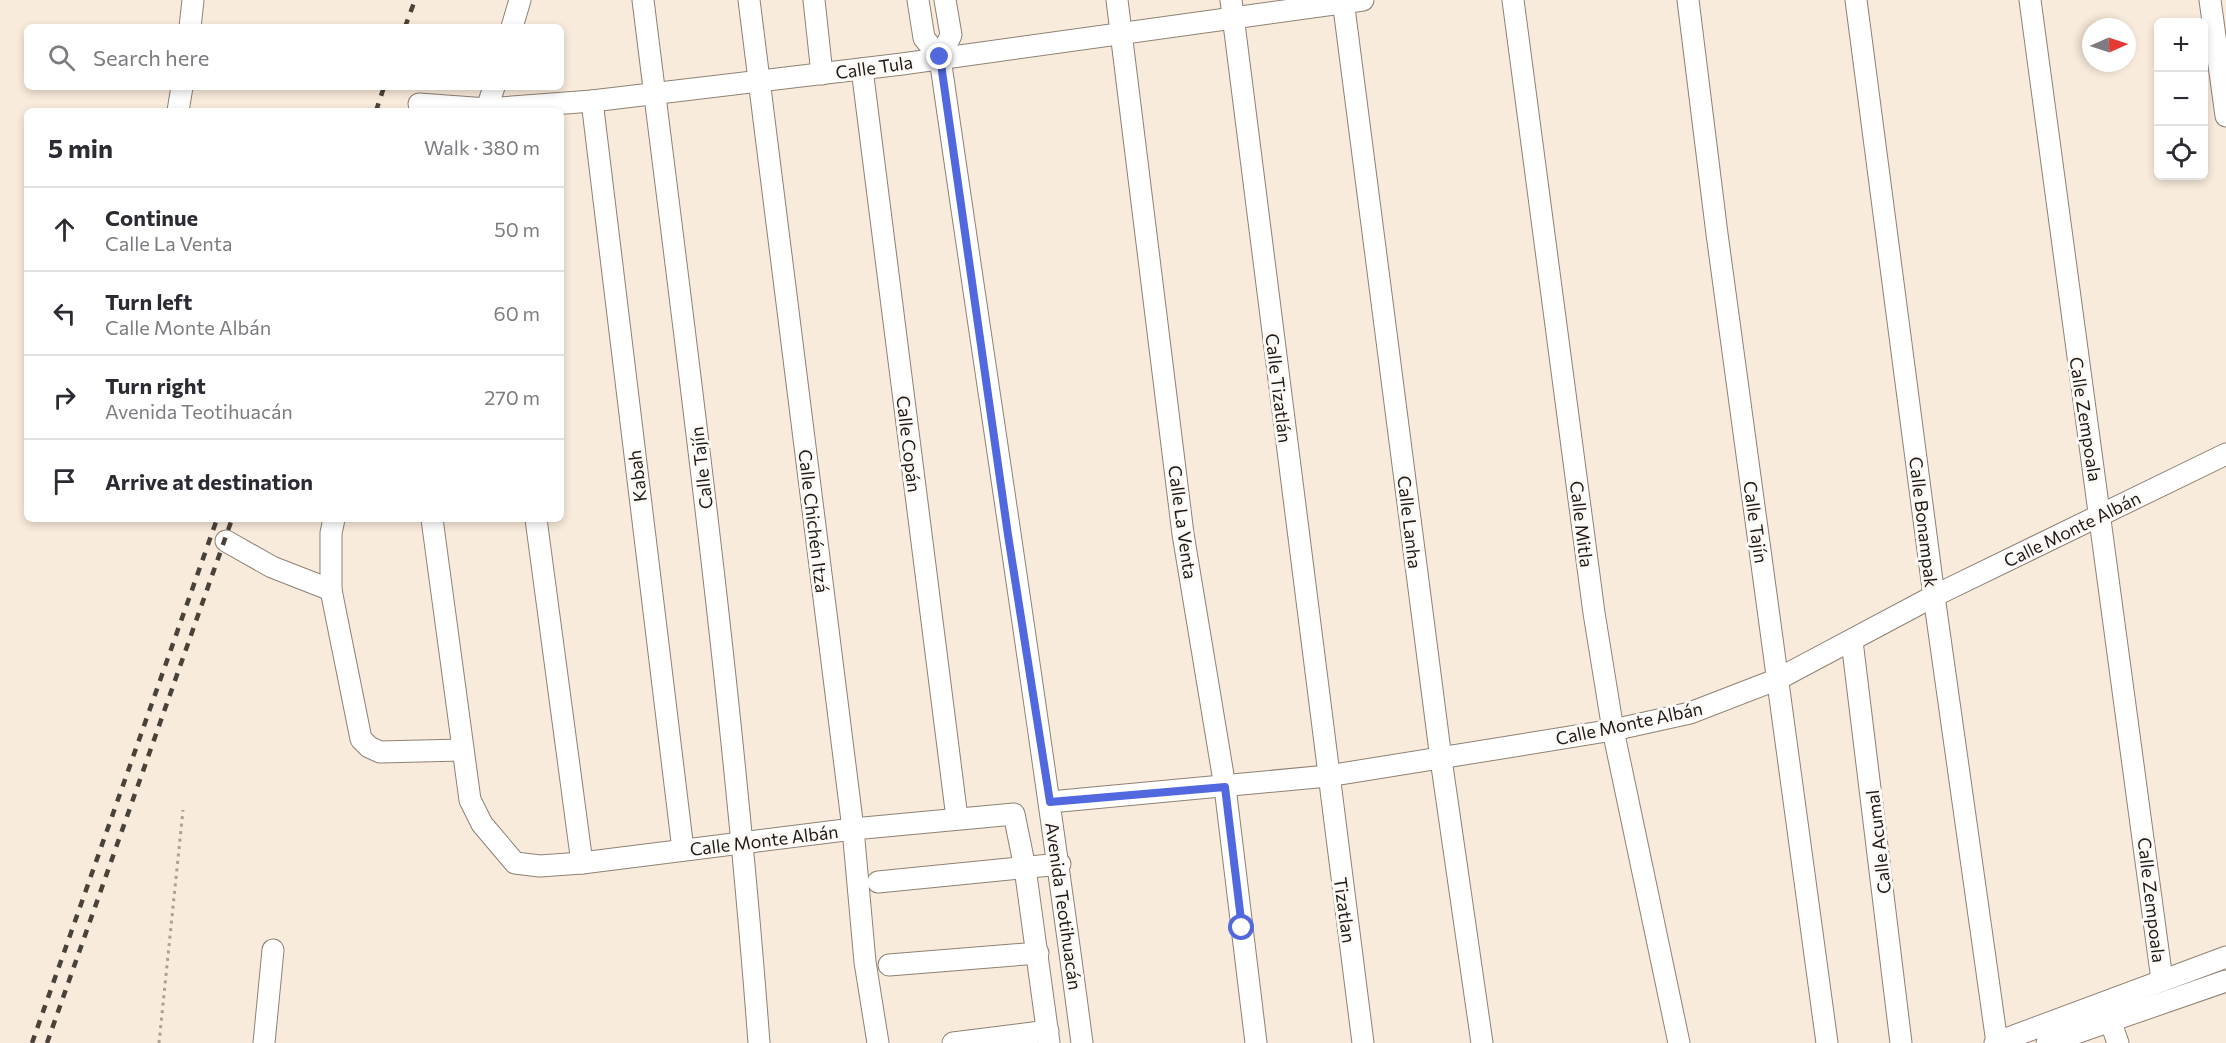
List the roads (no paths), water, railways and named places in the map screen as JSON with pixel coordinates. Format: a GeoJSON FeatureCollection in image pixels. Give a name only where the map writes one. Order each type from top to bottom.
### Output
{"type":"FeatureCollection","features":[{"type":"Feature","properties":{"kind":"street"},"geometry":{"type":"LineString","coordinates":[[190,24],[193,0]]}},
{"type":"Feature","properties":{"kind":"street"},"geometry":{"type":"LineString","coordinates":[[513,24],[520,0]]}},
{"type":"Feature","properties":{"kind":"street","name":"Calle Tajín"},"geometry":{"type":"LineString","coordinates":[[643,0],[744,843],[759,1043]]}},
{"type":"Feature","properties":{"kind":"street","name":"Calle Chichén Itzá"},"geometry":{"type":"LineString","coordinates":[[749,0],[757,81],[854,829],[865,962],[878,1043]]}},
{"type":"Feature","properties":{"kind":"street"},"geometry":{"type":"LineString","coordinates":[[814,0],[822,74]]}},
{"type":"Feature","properties":{"kind":"street"},"geometry":{"type":"LineString","coordinates":[[918,0],[924,38],[940,57],[951,35],[945,0]]}},
{"type":"Feature","properties":{"kind":"street","name":"Calle La Venta"},"geometry":{"type":"LineString","coordinates":[[1117,0],[1184,534],[1225,787],[1256,1043]]}},
{"type":"Feature","properties":{"kind":"street","name":"Calle Mitla"},"geometry":{"type":"LineString","coordinates":[[1513,0],[1594,613],[1613,730],[1679,1043]]}},
{"type":"Feature","properties":{"kind":"street","name":"Calle Tajín"},"geometry":{"type":"LineString","coordinates":[[1688,0],[1716,234],[1827,1043]]}},
{"type":"Feature","properties":{"kind":"street","name":"Calle Bonampak"},"geometry":{"type":"LineString","coordinates":[[1857,0],[1934,596],[1996,1043]]}},
{"type":"Feature","properties":{"kind":"street","name":"Calle Zempoala"},"geometry":{"type":"LineString","coordinates":[[2030,0],[2162,980]]}},
{"type":"Feature","properties":{"kind":"street"},"geometry":{"type":"LineString","coordinates":[[2210,0],[2226,116]]}},
{"type":"Feature","properties":{"kind":"street","name":"Calle Tula"},"geometry":{"type":"LineString","coordinates":[[513,108],[592,102],[862,69],[1120,32],[1232,9],[1350,1]]}},
{"type":"Feature","properties":{"kind":"street","name":"Calle Lanha"},"geometry":{"type":"LineString","coordinates":[[1350,1],[1441,759],[1482,1043]]}},
{"type":"Feature","properties":{"kind":"street","name":"Calle Tizatlán"},"geometry":{"type":"LineString","coordinates":[[1232,9],[1328,776]]}},
{"type":"Feature","properties":{"kind":"street","name":"Avenida Teotihuacán"},"geometry":{"type":"LineString","coordinates":[[940,57],[1008,535],[1059,864],[1082,1043]]}},
{"type":"Feature","properties":{"kind":"street","name":"Calle Copán"},"geometry":{"type":"LineString","coordinates":[[862,69],[957,818]]}},
{"type":"Feature","properties":{"kind":"street"},"geometry":{"type":"LineString","coordinates":[[178,108],[182,90]]}},
{"type":"Feature","properties":{"kind":"street"},"geometry":{"type":"LineString","coordinates":[[488,108],[493,90]]}},
{"type":"Feature","properties":{"kind":"street","name":"Kabah"},"geometry":{"type":"LineString","coordinates":[[592,102],[683,850]]}},
{"type":"Feature","properties":{"kind":"street","name":"Calle Tula"},"geometry":{"type":"LineString","coordinates":[[419,104],[464,108]]}},
{"type":"Feature","properties":{"kind":"street","name":"Calle Monte Albán"},"geometry":{"type":"LineString","coordinates":[[1050,802],[1328,776],[1613,730],[1690,713],[1778,679],[1934,596],[2226,454]]}},
{"type":"Feature","properties":{"kind":"street"},"geometry":{"type":"LineString","coordinates":[[333,522],[331,533],[331,590],[361,738],[369,747],[380,752],[462,750],[432,522]]}},
{"type":"Feature","properties":{"kind":"street"},"geometry":{"type":"LineString","coordinates":[[536,522],[582,863]]}},
{"type":"Feature","properties":{"kind":"street"},"geometry":{"type":"LineString","coordinates":[[226,541],[272,567],[331,590]]}},
{"type":"Feature","properties":{"kind":"street","name":"Calle Acumal"},"geometry":{"type":"LineString","coordinates":[[1852,641],[1901,1043]]}},
{"type":"Feature","properties":{"kind":"street","name":"Calle Monte Albán"},"geometry":{"type":"LineString","coordinates":[[462,750],[475,814],[515,863],[540,866],[582,863],[854,829],[1014,814],[1025,868]]}},
{"type":"Feature","properties":{"kind":"street","name":"Tizatlan"},"geometry":{"type":"LineString","coordinates":[[1328,776],[1363,1043]]}},
{"type":"Feature","properties":{"kind":"street"},"geometry":{"type":"LineString","coordinates":[[878,882],[1059,864]]}},
{"type":"Feature","properties":{"kind":"street"},"geometry":{"type":"LineString","coordinates":[[953,1043],[1049,1037],[1025,868]]}},
{"type":"Feature","properties":{"kind":"street"},"geometry":{"type":"LineString","coordinates":[[264,1043],[273,950]]}},
{"type":"Feature","properties":{"kind":"street"},"geometry":{"type":"LineString","coordinates":[[889,965],[1038,953]]}},
{"type":"Feature","properties":{"kind":"street"},"geometry":{"type":"LineString","coordinates":[[1996,1043],[2226,957]]}},
{"type":"Feature","properties":{"kind":"street"},"geometry":{"type":"LineString","coordinates":[[2047,1043],[2226,981]]}},
{"type":"Feature","properties":{"kind":"street"},"geometry":{"type":"LineString","coordinates":[[2110,1020],[2118,1043]]}},
{"type":"Feature","properties":{"kind":"railway"},"geometry":{"type":"LineString","coordinates":[[406,24],[415,0]]}},
{"type":"Feature","properties":{"kind":"railway"},"geometry":{"type":"LineString","coordinates":[[377,108],[383,90]]}},
{"type":"Feature","properties":{"kind":"railway"},"geometry":{"type":"LineString","coordinates":[[32,1043],[216,522]]}},
{"type":"Feature","properties":{"kind":"railway"},"geometry":{"type":"LineString","coordinates":[[47,1043],[231,522]]}}]}
